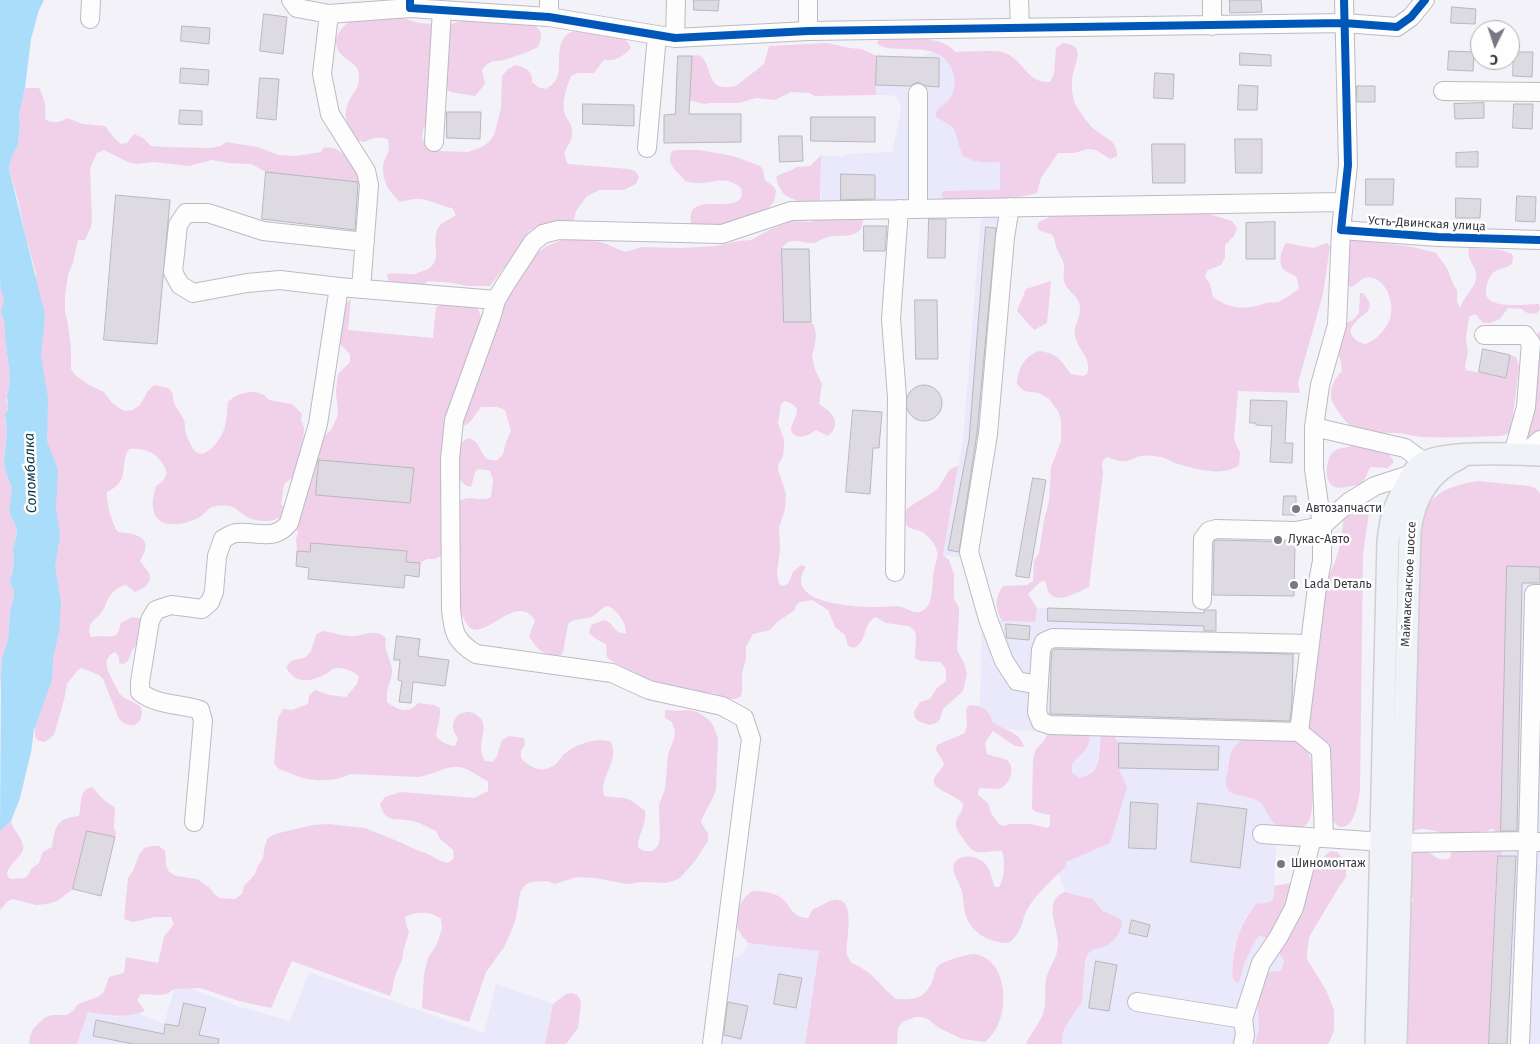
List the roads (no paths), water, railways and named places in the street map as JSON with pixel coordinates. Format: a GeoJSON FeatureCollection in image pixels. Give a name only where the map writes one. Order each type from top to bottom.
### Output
{"type":"FeatureCollection","features":[{"type":"Feature","properties":{"kind":"main road"},"geometry":{"type":"LineString","coordinates":[[1418,468],[1443,456],[1526,454]]}},
{"type":"Feature","properties":{"kind":"main road","name":"Маймаксанское шоссе"},"geometry":{"type":"LineString","coordinates":[[1376,1044],[1411,521],[1419,498],[1438,471],[1466,455]]}},
{"type":"Feature","properties":{"kind":"main road","name":"Маймаксанское шоссе"},"geometry":{"type":"LineString","coordinates":[[1396,1044],[1391,842],[1388,541],[1395,505],[1418,468]]}},
{"type":"Feature","properties":{"kind":"street"},"geometry":{"type":"LineString","coordinates":[[90,19],[91,0]]}},
{"type":"Feature","properties":{"kind":"street"},"geometry":{"type":"LineString","coordinates":[[291,0],[297,8],[329,14],[410,4],[442,10],[549,9],[675,38],[808,31],[1344,23],[1396,27],[1411,17],[1425,0]]}},
{"type":"Feature","properties":{"kind":"street"},"geometry":{"type":"LineString","coordinates":[[675,38],[676,0]]}},
{"type":"Feature","properties":{"kind":"street"},"geometry":{"type":"LineString","coordinates":[[808,0],[808,31]]}},
{"type":"Feature","properties":{"kind":"street"},"geometry":{"type":"LineString","coordinates":[[1019,0],[1020,28]]}},
{"type":"Feature","properties":{"kind":"street"},"geometry":{"type":"LineString","coordinates":[[1212,0],[1212,26]]}},
{"type":"Feature","properties":{"kind":"street"},"geometry":{"type":"LineString","coordinates":[[1298,732],[1322,560],[1322,526],[1314,469],[1314,427],[1320,385],[1337,325],[1341,230],[1348,165],[1344,0]]}},
{"type":"Feature","properties":{"kind":"street"},"geometry":{"type":"LineString","coordinates":[[434,142],[442,10]]}},
{"type":"Feature","properties":{"kind":"street"},"geometry":{"type":"LineString","coordinates":[[329,14],[322,74],[330,114],[366,171],[369,185],[361,289]]}},
{"type":"Feature","properties":{"kind":"street"},"geometry":{"type":"LineString","coordinates":[[646,148],[657,35]]}},
{"type":"Feature","properties":{"kind":"street"},"geometry":{"type":"LineString","coordinates":[[1443,91],[1540,92]]}},
{"type":"Feature","properties":{"kind":"street"},"geometry":{"type":"LineString","coordinates":[[918,94],[918,209]]}},
{"type":"Feature","properties":{"kind":"street"},"geometry":{"type":"LineString","coordinates":[[712,1044],[751,739],[744,718],[722,706],[649,690],[612,673],[476,654],[464,647],[453,628],[451,609],[450,459],[454,420],[496,300],[533,242],[543,234],[558,230],[722,234],[792,211],[1343,202]]}},
{"type":"Feature","properties":{"kind":"street"},"geometry":{"type":"LineString","coordinates":[[1010,207],[1004,237],[988,434],[969,552],[988,619],[1004,661],[1017,681],[1039,685]]}},
{"type":"Feature","properties":{"kind":"street"},"geometry":{"type":"LineString","coordinates":[[895,572],[897,397],[891,319],[899,210]]}},
{"type":"Feature","properties":{"kind":"street"},"geometry":{"type":"LineString","coordinates":[[365,242],[263,231],[208,213],[186,213],[178,225],[173,272],[180,285],[193,293],[248,283],[280,280],[339,287],[496,300]]}},
{"type":"Feature","properties":{"kind":"street","name":"Усть-Двинская улица"},"geometry":{"type":"LineString","coordinates":[[1341,230],[1438,237],[1540,240]]}},
{"type":"Feature","properties":{"kind":"street"},"geometry":{"type":"LineString","coordinates":[[194,822],[204,720],[200,710],[149,699],[140,692],[150,620],[156,610],[171,605],[202,609],[210,602],[214,592],[216,556],[223,539],[235,532],[269,535],[282,531],[289,523],[318,424],[339,287]]}},
{"type":"Feature","properties":{"kind":"street"},"geometry":{"type":"LineString","coordinates":[[1484,335],[1525,335],[1531,343],[1526,407],[1521,428],[1526,454]]}},
{"type":"Feature","properties":{"kind":"street"},"geometry":{"type":"LineString","coordinates":[[1202,600],[1204,539],[1210,531],[1216,529],[1295,531],[1322,526],[1349,502],[1375,486],[1418,468],[1405,448],[1314,427]]}},
{"type":"Feature","properties":{"kind":"street"},"geometry":{"type":"LineString","coordinates":[[1526,454],[1540,440]]}},
{"type":"Feature","properties":{"kind":"street"},"geometry":{"type":"LineString","coordinates":[[1520,1044],[1534,841],[1534,594],[1540,594]]}},
{"type":"Feature","properties":{"kind":"street"},"geometry":{"type":"LineString","coordinates":[[1243,1044],[1245,1035],[1243,1019],[1261,963],[1278,938],[1294,908],[1318,838],[1320,750],[1298,732],[1050,725],[1041,722],[1037,712],[1041,650],[1044,642],[1053,638],[1310,644]]}},
{"type":"Feature","properties":{"kind":"street"},"geometry":{"type":"LineString","coordinates":[[1262,834],[1391,842],[1534,841]]}},
{"type":"Feature","properties":{"kind":"street"},"geometry":{"type":"LineString","coordinates":[[1137,1002],[1243,1019]]}},
{"type":"Feature","properties":{"kind":"water","name":"Соломбалка"},"geometry":{"type":"Polygon","coordinates":[[[0,0],[44,0],[39,10],[31,39],[25,88],[19,115],[18,145],[11,159],[9,169],[45,315],[41,356],[48,398],[47,441],[58,470],[56,507],[60,536],[55,567],[61,602],[59,632],[53,658],[52,680],[34,730],[20,798],[11,821],[0,831],[1,675],[2,658],[8,639],[10,612],[14,596],[10,582],[14,563],[13,550],[17,533],[9,512],[12,488],[4,462],[7,431],[5,415],[8,409],[7,396],[10,376],[5,325],[1,312],[4,299],[0,280],[0,0]]]}},
{"type":"Feature","properties":{"kind":"place","name":"Автозапчасти"},"geometry":{"type":"Point","coordinates":[1296,509]}},
{"type":"Feature","properties":{"kind":"place","name":"Лукас-Авто"},"geometry":{"type":"Point","coordinates":[1278,540]}},
{"type":"Feature","properties":{"kind":"place","name":"Lada Dеталь"},"geometry":{"type":"Point","coordinates":[1294,585]}},
{"type":"Feature","properties":{"kind":"place","name":"Шиномонтаж"},"geometry":{"type":"Point","coordinates":[1281,864]}}]}
